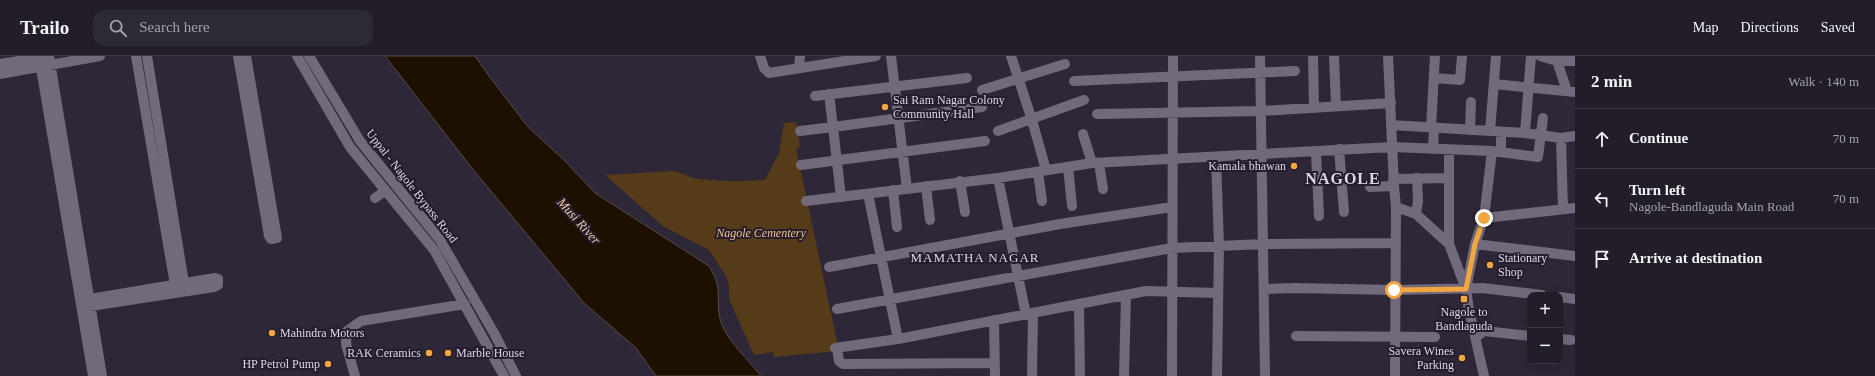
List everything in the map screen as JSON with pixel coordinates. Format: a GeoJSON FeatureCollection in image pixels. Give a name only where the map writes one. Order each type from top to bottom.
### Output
{"type":"FeatureCollection","features":[{"type":"Feature","properties":{"kind":"street"},"geometry":{"type":"LineString","coordinates":[[0,64],[100,56]]}},
{"type":"Feature","properties":{"kind":"street"},"geometry":{"type":"LineString","coordinates":[[136,56],[180,284]]}},
{"type":"Feature","properties":{"kind":"street"},"geometry":{"type":"LineString","coordinates":[[147,56],[180,284]]}},
{"type":"Feature","properties":{"kind":"street"},"geometry":{"type":"LineString","coordinates":[[238,56],[270,236],[271,239],[278,238],[246,56]]}},
{"type":"Feature","properties":{"kind":"street","name":"Uppal - Nagole Bypass Road"},"geometry":{"type":"LineString","coordinates":[[297,56],[350,147],[428,241],[465,304],[504,376]]}},
{"type":"Feature","properties":{"kind":"street","name":"Uppal - Nagole Bypass Road"},"geometry":{"type":"LineString","coordinates":[[309,56],[360,141],[440,240],[494,333],[516,376]]}},
{"type":"Feature","properties":{"kind":"street"},"geometry":{"type":"LineString","coordinates":[[760,56],[764,68],[769,73],[876,56]]}},
{"type":"Feature","properties":{"kind":"street"},"geometry":{"type":"LineString","coordinates":[[799,68],[800,56]]}},
{"type":"Feature","properties":{"kind":"street"},"geometry":{"type":"LineString","coordinates":[[891,56],[906,189]]}},
{"type":"Feature","properties":{"kind":"street"},"geometry":{"type":"LineString","coordinates":[[1010,56],[1032,120],[1042,171],[1042,201]]}},
{"type":"Feature","properties":{"kind":"street"},"geometry":{"type":"LineString","coordinates":[[1172,376],[1171,291],[1173,56]]}},
{"type":"Feature","properties":{"kind":"street"},"geometry":{"type":"LineString","coordinates":[[1260,56],[1265,289],[1265,376]]}},
{"type":"Feature","properties":{"kind":"street"},"geometry":{"type":"LineString","coordinates":[[1313,56],[1314,108]]}},
{"type":"Feature","properties":{"kind":"street"},"geometry":{"type":"LineString","coordinates":[[1334,56],[1336,106]]}},
{"type":"Feature","properties":{"kind":"street"},"geometry":{"type":"LineString","coordinates":[[1388,56],[1393,182],[1396,207],[1394,290],[1395,376]]}},
{"type":"Feature","properties":{"kind":"street"},"geometry":{"type":"LineString","coordinates":[[1433,149],[1432,127],[1435,56]]}},
{"type":"Feature","properties":{"kind":"street"},"geometry":{"type":"LineString","coordinates":[[1434,78],[1460,80],[1462,56]]}},
{"type":"Feature","properties":{"kind":"street"},"geometry":{"type":"LineString","coordinates":[[1490,131],[1496,56]]}},
{"type":"Feature","properties":{"kind":"street"},"geometry":{"type":"LineString","coordinates":[[1525,132],[1531,56]]}},
{"type":"Feature","properties":{"kind":"street"},"geometry":{"type":"LineString","coordinates":[[1542,56],[1557,61],[1575,61]]}},
{"type":"Feature","properties":{"kind":"street"},"geometry":{"type":"LineString","coordinates":[[0,74],[47,61]]}},
{"type":"Feature","properties":{"kind":"street"},"geometry":{"type":"LineString","coordinates":[[47,61],[85,303],[93,376]]}},
{"type":"Feature","properties":{"kind":"street"},"geometry":{"type":"LineString","coordinates":[[1557,61],[1571,91]]}},
{"type":"Feature","properties":{"kind":"street"},"geometry":{"type":"LineString","coordinates":[[982,90],[1018,80],[1065,64]]}},
{"type":"Feature","properties":{"kind":"street"},"geometry":{"type":"LineString","coordinates":[[1074,81],[1295,71]]}},
{"type":"Feature","properties":{"kind":"street"},"geometry":{"type":"LineString","coordinates":[[816,96],[967,78]]}},
{"type":"Feature","properties":{"kind":"street"},"geometry":{"type":"LineString","coordinates":[[1494,84],[1571,91]]}},
{"type":"Feature","properties":{"kind":"street"},"geometry":{"type":"LineString","coordinates":[[830,94],[841,197]]}},
{"type":"Feature","properties":{"kind":"street"},"geometry":{"type":"LineString","coordinates":[[998,131],[1084,100]]}},
{"type":"Feature","properties":{"kind":"street"},"geometry":{"type":"LineString","coordinates":[[1470,130],[1472,102]]}},
{"type":"Feature","properties":{"kind":"street"},"geometry":{"type":"LineString","coordinates":[[1097,114],[1261,110],[1391,103]]}},
{"type":"Feature","properties":{"kind":"street"},"geometry":{"type":"LineString","coordinates":[[800,131],[982,107]]}},
{"type":"Feature","properties":{"kind":"street"},"geometry":{"type":"LineString","coordinates":[[806,201],[960,181],[998,178],[1096,163],[1216,158],[1316,152],[1339,149],[1392,147],[1497,152],[1538,156],[1543,118]]}},
{"type":"Feature","properties":{"kind":"street"},"geometry":{"type":"LineString","coordinates":[[1391,125],[1501,132],[1525,132],[1541,136],[1561,138],[1575,136]]}},
{"type":"Feature","properties":{"kind":"street"},"geometry":{"type":"LineString","coordinates":[[1466,289],[1475,244],[1484,218],[1501,132]]}},
{"type":"Feature","properties":{"kind":"street"},"geometry":{"type":"LineString","coordinates":[[1083,134],[1096,163],[1103,189]]}},
{"type":"Feature","properties":{"kind":"street"},"geometry":{"type":"LineString","coordinates":[[1561,138],[1563,209]]}},
{"type":"Feature","properties":{"kind":"street"},"geometry":{"type":"LineString","coordinates":[[801,165],[985,141]]}},
{"type":"Feature","properties":{"kind":"street"},"geometry":{"type":"LineString","coordinates":[[1339,149],[1344,212]]}},
{"type":"Feature","properties":{"kind":"street"},"geometry":{"type":"LineString","coordinates":[[1448,150],[1449,244],[1466,289],[1484,376]]}},
{"type":"Feature","properties":{"kind":"street"},"geometry":{"type":"LineString","coordinates":[[1316,152],[1319,216]]}},
{"type":"Feature","properties":{"kind":"street"},"geometry":{"type":"LineString","coordinates":[[1216,158],[1219,245],[1217,376]]}},
{"type":"Feature","properties":{"kind":"street"},"geometry":{"type":"LineString","coordinates":[[1068,167],[1072,206]]}},
{"type":"Feature","properties":{"kind":"street"},"geometry":{"type":"LineString","coordinates":[[998,178],[1017,275],[1029,314],[1032,376]]}},
{"type":"Feature","properties":{"kind":"street"},"geometry":{"type":"LineString","coordinates":[[1416,214],[1418,201],[1418,178]]}},
{"type":"Feature","properties":{"kind":"street"},"geometry":{"type":"LineString","coordinates":[[1370,187],[1418,178],[1448,178]]}},
{"type":"Feature","properties":{"kind":"street"},"geometry":{"type":"LineString","coordinates":[[960,181],[964,212]]}},
{"type":"Feature","properties":{"kind":"street"},"geometry":{"type":"LineString","coordinates":[[926,186],[930,220]]}},
{"type":"Feature","properties":{"kind":"street"},"geometry":{"type":"LineString","coordinates":[[893,190],[897,227]]}},
{"type":"Feature","properties":{"kind":"street"},"geometry":{"type":"LineString","coordinates":[[375,198],[385,191]]}},
{"type":"Feature","properties":{"kind":"street"},"geometry":{"type":"LineString","coordinates":[[868,194],[898,339]]}},
{"type":"Feature","properties":{"kind":"street"},"geometry":{"type":"LineString","coordinates":[[829,267],[1060,224],[1172,207]]}},
{"type":"Feature","properties":{"kind":"street"},"geometry":{"type":"LineString","coordinates":[[1396,207],[1416,214],[1449,244]]}},
{"type":"Feature","properties":{"kind":"street"},"geometry":{"type":"LineString","coordinates":[[1484,218],[1575,208]]}},
{"type":"Feature","properties":{"kind":"street"},"geometry":{"type":"LineString","coordinates":[[837,309],[1017,275],[1172,248],[1219,245],[1396,243]]}},
{"type":"Feature","properties":{"kind":"street"},"geometry":{"type":"LineString","coordinates":[[1475,244],[1575,256]]}},
{"type":"Feature","properties":{"kind":"street"},"geometry":{"type":"LineString","coordinates":[[215,278],[218,279],[219,282],[218,286],[214,287],[85,303],[215,278]]}},
{"type":"Feature","properties":{"kind":"street"},"geometry":{"type":"LineString","coordinates":[[1265,289],[1294,288],[1394,290],[1482,288],[1527,293]]}},
{"type":"Feature","properties":{"kind":"street"},"geometry":{"type":"LineString","coordinates":[[995,363],[843,364],[839,362],[836,348],[898,339],[1146,291],[1218,293]]}},
{"type":"Feature","properties":{"kind":"street"},"geometry":{"type":"LineString","coordinates":[[1124,376],[1126,295]]}},
{"type":"Feature","properties":{"kind":"street"},"geometry":{"type":"LineString","coordinates":[[1563,297],[1575,299]]}},
{"type":"Feature","properties":{"kind":"street"},"geometry":{"type":"LineString","coordinates":[[85,303],[102,376]]}},
{"type":"Feature","properties":{"kind":"street"},"geometry":{"type":"LineString","coordinates":[[355,376],[346,344],[346,331],[361,321],[465,304]]}},
{"type":"Feature","properties":{"kind":"street"},"geometry":{"type":"LineString","coordinates":[[1079,304],[1080,376]]}},
{"type":"Feature","properties":{"kind":"street"},"geometry":{"type":"LineString","coordinates":[[994,320],[995,376]]}},
{"type":"Feature","properties":{"kind":"street"},"geometry":{"type":"LineString","coordinates":[[1476,337],[1484,331],[1527,336]]}},
{"type":"Feature","properties":{"kind":"street"},"geometry":{"type":"LineString","coordinates":[[1296,336],[1435,337]]}},
{"type":"Feature","properties":{"kind":"street"},"geometry":{"type":"LineString","coordinates":[[1563,339],[1571,340]]}},
{"type":"Feature","properties":{"kind":"green space","name":"Nagole Cementery"},"geometry":{"type":"Polygon","coordinates":[[[796,122],[800,147],[796,148],[839,351],[774,357],[773,352],[754,355],[729,299],[729,285],[726,276],[709,250],[664,227],[605,175],[673,171],[699,179],[732,181],[765,180],[779,153],[784,123],[796,122]]]}},
{"type":"Feature","properties":{"kind":"water","name":"Musi River"},"geometry":{"type":"Polygon","coordinates":[[[385,56],[475,56],[528,127],[564,160],[595,193],[709,266],[715,277],[720,320],[725,332],[761,376],[656,376],[636,348],[584,303],[471,167],[385,56]]]}},
{"type":"Feature","properties":{"kind":"place","name":"Sai Ram Nagar Colony Community Hall"},"geometry":{"type":"Point","coordinates":[885,107]}},
{"type":"Feature","properties":{"kind":"place","name":"Kamala bhawan"},"geometry":{"type":"Point","coordinates":[1294,166]}},
{"type":"Feature","properties":{"kind":"place","name":"Stationary Shop"},"geometry":{"type":"Point","coordinates":[1490,265]}},
{"type":"Feature","properties":{"kind":"place","name":"Nagole to Bandlaguda"},"geometry":{"type":"Point","coordinates":[1464,299]}},
{"type":"Feature","properties":{"kind":"place","name":"Mahindra Motors"},"geometry":{"type":"Point","coordinates":[272,333]}},
{"type":"Feature","properties":{"kind":"place","name":"RAK Ceramics"},"geometry":{"type":"Point","coordinates":[429,353]}},
{"type":"Feature","properties":{"kind":"place","name":"Marble House"},"geometry":{"type":"Point","coordinates":[448,353]}},
{"type":"Feature","properties":{"kind":"place","name":"Savera Wines Parking"},"geometry":{"type":"Point","coordinates":[1462,358]}},
{"type":"Feature","properties":{"kind":"place","name":"HP Petrol Pump"},"geometry":{"type":"Point","coordinates":[328,364]}},
{"type":"Feature","properties":{"kind":"district","name":"NAGOLE"},"geometry":{"type":"Point","coordinates":[1343,178]}},
{"type":"Feature","properties":{"kind":"district","name":"MAMATHA NAGAR"},"geometry":{"type":"Point","coordinates":[975,257]}},
{"type":"Feature","properties":{"kind":"route"},"geometry":{"type":"LineString","coordinates":[[1394,290],[1466,289],[1475,244],[1484,218]]}}]}
